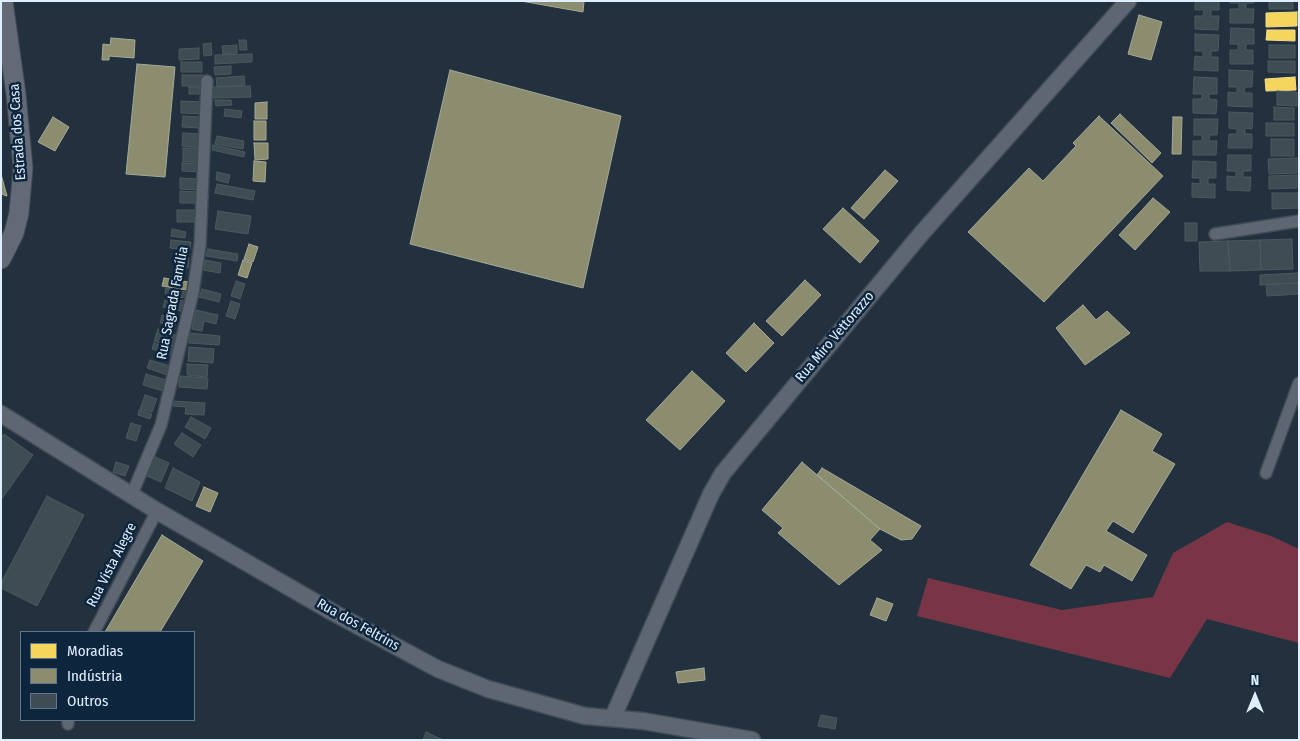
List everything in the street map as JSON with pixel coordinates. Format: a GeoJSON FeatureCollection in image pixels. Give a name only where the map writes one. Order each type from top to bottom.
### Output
{"type":"FeatureCollection","features":[{"type":"Feature","properties":{"kind":"main road","name":"Estrada dos Casa"},"geometry":{"type":"LineString","coordinates":[[1,260],[14,233],[19,213],[23,168],[16,94],[3,1]]}},
{"type":"Feature","properties":{"kind":"main road","name":"Estrada dos Casa"},"geometry":{"type":"LineString","coordinates":[[1,44],[14,153],[12,206],[1,239]]}},
{"type":"Feature","properties":{"kind":"street","name":"Rua Miro Vettorazzo"},"geometry":{"type":"LineString","coordinates":[[612,718],[722,473],[921,234],[1128,1]]}},
{"type":"Feature","properties":{"kind":"street","name":"Rua Sagrada Família"},"geometry":{"type":"LineString","coordinates":[[132,494],[161,425],[193,292],[200,244],[207,81]]}},
{"type":"Feature","properties":{"kind":"street"},"geometry":{"type":"LineString","coordinates":[[1215,234],[1299,221]]}},
{"type":"Feature","properties":{"kind":"street"},"geometry":{"type":"LineString","coordinates":[[1266,473],[1299,383]]}},
{"type":"Feature","properties":{"kind":"street","name":"Rua dos Feltrins"},"geometry":{"type":"LineString","coordinates":[[1,414],[157,511],[334,613],[438,669],[488,689],[553,709],[585,716],[612,718],[752,740]]}},
{"type":"Feature","properties":{"kind":"street","name":"Rua Vista Alegre"},"geometry":{"type":"LineString","coordinates":[[95,631],[157,511]]}},
{"type":"Feature","properties":{"kind":"shaded area"},"geometry":{"type":"Polygon","coordinates":[[[1227,522],[1271,536],[1299,549],[1299,643],[1207,619],[1170,678],[917,616],[928,578],[1062,610],[1153,597],[1173,553],[1227,522]]]}},
{"type":"Feature","properties":{"kind":"building: Moradias"},"geometry":{"type":"Polygon","coordinates":[[[1297,12],[1297,26],[1266,27],[1266,13],[1297,12]]]}},
{"type":"Feature","properties":{"kind":"building: Moradias"},"geometry":{"type":"Polygon","coordinates":[[[1267,30],[1295,30],[1295,41],[1266,40],[1267,30]]]}},
{"type":"Feature","properties":{"kind":"building: Moradias"},"geometry":{"type":"Polygon","coordinates":[[[1295,77],[1296,90],[1266,91],[1265,79],[1295,77]]]}},
{"type":"Feature","properties":{"kind":"building: Indústria"},"geometry":{"type":"Polygon","coordinates":[[[521,1],[584,1],[583,12],[521,1]]]}},
{"type":"Feature","properties":{"kind":"building: Indústria"},"geometry":{"type":"Polygon","coordinates":[[[1139,15],[1162,22],[1151,60],[1128,54],[1139,15]]]}},
{"type":"Feature","properties":{"kind":"building: Indústria"},"geometry":{"type":"Polygon","coordinates":[[[111,38],[135,40],[134,58],[109,56],[109,60],[102,60],[103,44],[110,45],[111,38]]]}},
{"type":"Feature","properties":{"kind":"building: Indústria"},"geometry":{"type":"Polygon","coordinates":[[[137,64],[175,67],[165,177],[126,174],[137,64]]]}},
{"type":"Feature","properties":{"kind":"building: Indústria"},"geometry":{"type":"Polygon","coordinates":[[[450,70],[621,116],[583,288],[410,244],[450,70]]]}},
{"type":"Feature","properties":{"kind":"building: Indústria"},"geometry":{"type":"Polygon","coordinates":[[[267,102],[267,119],[255,119],[255,103],[267,102]]]}},
{"type":"Feature","properties":{"kind":"building: Indústria"},"geometry":{"type":"Polygon","coordinates":[[[1120,114],[1161,153],[1152,163],[1111,123],[1120,114]]]}},
{"type":"Feature","properties":{"kind":"building: Indústria"},"geometry":{"type":"Polygon","coordinates":[[[1099,116],[1163,176],[1044,302],[968,232],[1029,168],[1043,181],[1076,146],[1073,143],[1099,116]]]}},
{"type":"Feature","properties":{"kind":"building: Indústria"},"geometry":{"type":"Polygon","coordinates":[[[53,117],[69,127],[55,151],[38,142],[53,117]]]}},
{"type":"Feature","properties":{"kind":"building: Indústria"},"geometry":{"type":"Polygon","coordinates":[[[1173,117],[1182,117],[1181,154],[1172,154],[1173,117]]]}},
{"type":"Feature","properties":{"kind":"building: Indústria"},"geometry":{"type":"Polygon","coordinates":[[[254,121],[266,121],[266,140],[254,140],[254,121]]]}},
{"type":"Feature","properties":{"kind":"building: Indústria"},"geometry":{"type":"Polygon","coordinates":[[[254,143],[268,143],[268,159],[255,160],[254,143]]]}},
{"type":"Feature","properties":{"kind":"building: Indústria"},"geometry":{"type":"Polygon","coordinates":[[[254,161],[266,162],[265,182],[253,181],[254,161]]]}},
{"type":"Feature","properties":{"kind":"building: Indústria"},"geometry":{"type":"Polygon","coordinates":[[[885,170],[898,181],[864,219],[851,208],[885,170]]]}},
{"type":"Feature","properties":{"kind":"building: Indústria"},"geometry":{"type":"Polygon","coordinates":[[[1,174],[7,196],[1,194],[1,174]]]}},
{"type":"Feature","properties":{"kind":"building: Indústria"},"geometry":{"type":"Polygon","coordinates":[[[1153,198],[1170,212],[1135,250],[1119,235],[1153,198]]]}},
{"type":"Feature","properties":{"kind":"building: Indústria"},"geometry":{"type":"Polygon","coordinates":[[[843,208],[879,241],[860,263],[823,229],[843,208]]]}},
{"type":"Feature","properties":{"kind":"building: Indústria"},"geometry":{"type":"Polygon","coordinates":[[[249,244],[258,247],[253,262],[244,259],[249,244]]]}},
{"type":"Feature","properties":{"kind":"building: Indústria"},"geometry":{"type":"Polygon","coordinates":[[[243,260],[252,263],[247,278],[238,275],[243,260]]]}},
{"type":"Feature","properties":{"kind":"building: Indústria"},"geometry":{"type":"Polygon","coordinates":[[[164,278],[188,282],[187,290],[162,286],[164,278]]]}},
{"type":"Feature","properties":{"kind":"building: Indústria"},"geometry":{"type":"Polygon","coordinates":[[[805,280],[821,295],[782,336],[766,321],[805,280]]]}},
{"type":"Feature","properties":{"kind":"building: Indústria"},"geometry":{"type":"Polygon","coordinates":[[[1083,305],[1096,320],[1107,311],[1130,333],[1085,365],[1056,328],[1083,305]]]}},
{"type":"Feature","properties":{"kind":"building: Indústria"},"geometry":{"type":"Polygon","coordinates":[[[754,323],[774,343],[746,372],[726,353],[754,323]]]}},
{"type":"Feature","properties":{"kind":"building: Indústria"},"geometry":{"type":"Polygon","coordinates":[[[692,371],[725,401],[680,450],[646,420],[692,371]]]}},
{"type":"Feature","properties":{"kind":"building: Indústria"},"geometry":{"type":"Polygon","coordinates":[[[1121,410],[1162,434],[1152,451],[1175,464],[1133,533],[1113,521],[1106,531],[1147,555],[1132,581],[1104,565],[1100,572],[1086,565],[1071,589],[1030,565],[1121,410]]]}},
{"type":"Feature","properties":{"kind":"building: Indústria"},"geometry":{"type":"Polygon","coordinates":[[[802,462],[880,529],[870,540],[882,550],[839,585],[778,533],[783,528],[762,510],[802,462]]]}},
{"type":"Feature","properties":{"kind":"building: Indústria"},"geometry":{"type":"Polygon","coordinates":[[[822,468],[921,526],[912,539],[901,540],[880,529],[817,475],[822,468]]]}},
{"type":"Feature","properties":{"kind":"building: Indústria"},"geometry":{"type":"Polygon","coordinates":[[[204,487],[218,493],[210,512],[196,506],[204,487]]]}},
{"type":"Feature","properties":{"kind":"building: Indústria"},"geometry":{"type":"Polygon","coordinates":[[[162,535],[203,561],[161,631],[106,631],[162,535]]]}},
{"type":"Feature","properties":{"kind":"building: Indústria"},"geometry":{"type":"Polygon","coordinates":[[[877,598],[893,604],[886,621],[870,615],[877,598]]]}},
{"type":"Feature","properties":{"kind":"building: Indústria"},"geometry":{"type":"Polygon","coordinates":[[[704,668],[705,680],[678,683],[676,672],[704,668]]]}},
{"type":"Feature","properties":{"kind":"building: Outros"},"geometry":{"type":"Polygon","coordinates":[[[1195,1],[1219,1],[1219,10],[1211,10],[1211,16],[1219,16],[1218,30],[1195,29],[1195,16],[1203,16],[1204,10],[1195,10],[1195,1]]]}},
{"type":"Feature","properties":{"kind":"building: Outros"},"geometry":{"type":"Polygon","coordinates":[[[1230,1],[1254,1],[1254,3],[1246,3],[1246,9],[1254,9],[1253,23],[1230,23],[1230,9],[1239,9],[1239,3],[1230,3],[1230,1]]]}},
{"type":"Feature","properties":{"kind":"building: Outros"},"geometry":{"type":"Polygon","coordinates":[[[1269,1],[1293,1],[1293,9],[1269,9],[1269,1]]]}},
{"type":"Feature","properties":{"kind":"building: Outros"},"geometry":{"type":"Polygon","coordinates":[[[1231,28],[1254,29],[1254,44],[1246,44],[1246,50],[1253,50],[1253,64],[1230,64],[1230,50],[1238,50],[1238,44],[1230,44],[1231,28]]]}},
{"type":"Feature","properties":{"kind":"building: Outros"},"geometry":{"type":"Polygon","coordinates":[[[1195,34],[1219,35],[1218,51],[1211,51],[1211,57],[1218,57],[1218,71],[1194,70],[1195,56],[1203,57],[1203,51],[1195,51],[1195,34]]]}},
{"type":"Feature","properties":{"kind":"building: Outros"},"geometry":{"type":"Polygon","coordinates":[[[239,40],[246,40],[247,50],[240,50],[239,40]]]}},
{"type":"Feature","properties":{"kind":"building: Outros"},"geometry":{"type":"Polygon","coordinates":[[[211,43],[212,55],[204,56],[203,44],[211,43]]]}},
{"type":"Feature","properties":{"kind":"building: Outros"},"geometry":{"type":"Polygon","coordinates":[[[237,45],[237,53],[223,54],[222,46],[237,45]]]}},
{"type":"Feature","properties":{"kind":"building: Outros"},"geometry":{"type":"Polygon","coordinates":[[[1269,45],[1295,45],[1295,58],[1269,58],[1269,45]]]}},
{"type":"Feature","properties":{"kind":"building: Outros"},"geometry":{"type":"Polygon","coordinates":[[[199,48],[199,59],[179,60],[179,49],[199,48]]]}},
{"type":"Feature","properties":{"kind":"building: Outros"},"geometry":{"type":"Polygon","coordinates":[[[252,54],[252,62],[215,64],[215,55],[252,54]]]}},
{"type":"Feature","properties":{"kind":"building: Outros"},"geometry":{"type":"Polygon","coordinates":[[[1268,61],[1295,61],[1295,73],[1268,72],[1268,61]]]}},
{"type":"Feature","properties":{"kind":"building: Outros"},"geometry":{"type":"Polygon","coordinates":[[[181,62],[202,62],[202,72],[181,72],[181,62]]]}},
{"type":"Feature","properties":{"kind":"building: Outros"},"geometry":{"type":"Polygon","coordinates":[[[231,66],[231,74],[215,75],[214,67],[231,66]]]}},
{"type":"Feature","properties":{"kind":"building: Outros"},"geometry":{"type":"Polygon","coordinates":[[[1229,70],[1253,71],[1252,87],[1245,87],[1244,93],[1252,93],[1252,107],[1228,106],[1228,92],[1237,93],[1237,87],[1229,87],[1229,70]]]}},
{"type":"Feature","properties":{"kind":"building: Outros"},"geometry":{"type":"Polygon","coordinates":[[[182,75],[203,75],[203,86],[182,86],[182,75]]]}},
{"type":"Feature","properties":{"kind":"building: Outros"},"geometry":{"type":"Polygon","coordinates":[[[244,76],[245,85],[217,87],[216,78],[244,76]]]}},
{"type":"Feature","properties":{"kind":"building: Outros"},"geometry":{"type":"Polygon","coordinates":[[[1194,77],[1217,78],[1217,94],[1209,94],[1209,99],[1217,100],[1216,114],[1193,113],[1193,99],[1202,99],[1202,94],[1193,94],[1194,77]]]}},
{"type":"Feature","properties":{"kind":"building: Outros"},"geometry":{"type":"Polygon","coordinates":[[[250,86],[251,97],[213,98],[212,87],[250,86]]]}},
{"type":"Feature","properties":{"kind":"building: Outros"},"geometry":{"type":"Polygon","coordinates":[[[189,87],[200,87],[200,94],[189,94],[189,87]]]}},
{"type":"Feature","properties":{"kind":"building: Outros"},"geometry":{"type":"Polygon","coordinates":[[[1277,91],[1297,92],[1297,106],[1277,105],[1277,91]]]}},
{"type":"Feature","properties":{"kind":"building: Outros"},"geometry":{"type":"Polygon","coordinates":[[[215,100],[231,100],[232,105],[216,106],[215,100]]]}},
{"type":"Feature","properties":{"kind":"building: Outros"},"geometry":{"type":"Polygon","coordinates":[[[181,101],[204,102],[203,114],[181,113],[181,101]]]}},
{"type":"Feature","properties":{"kind":"building: Outros"},"geometry":{"type":"Polygon","coordinates":[[[1274,107],[1294,108],[1294,120],[1274,120],[1274,107]]]}},
{"type":"Feature","properties":{"kind":"building: Outros"},"geometry":{"type":"Polygon","coordinates":[[[225,109],[242,111],[241,118],[224,116],[225,109]]]}},
{"type":"Feature","properties":{"kind":"building: Outros"},"geometry":{"type":"Polygon","coordinates":[[[1229,112],[1253,113],[1252,129],[1245,128],[1245,134],[1252,134],[1252,148],[1228,148],[1229,134],[1237,134],[1237,129],[1229,128],[1229,112]]]}},
{"type":"Feature","properties":{"kind":"building: Outros"},"geometry":{"type":"Polygon","coordinates":[[[183,116],[201,117],[201,128],[182,127],[183,116]]]}},
{"type":"Feature","properties":{"kind":"building: Outros"},"geometry":{"type":"Polygon","coordinates":[[[1194,119],[1218,119],[1217,135],[1210,135],[1209,141],[1217,141],[1216,155],[1193,155],[1193,141],[1202,141],[1202,135],[1194,135],[1194,119]]]}},
{"type":"Feature","properties":{"kind":"building: Outros"},"geometry":{"type":"Polygon","coordinates":[[[1266,123],[1294,123],[1294,136],[1266,136],[1266,123]]]}},
{"type":"Feature","properties":{"kind":"building: Outros"},"geometry":{"type":"Polygon","coordinates":[[[183,133],[201,134],[200,147],[182,146],[183,133]]]}},
{"type":"Feature","properties":{"kind":"building: Outros"},"geometry":{"type":"Polygon","coordinates":[[[217,136],[244,141],[243,149],[215,144],[217,136]]]}},
{"type":"Feature","properties":{"kind":"building: Outros"},"geometry":{"type":"Polygon","coordinates":[[[1271,139],[1294,139],[1294,156],[1271,156],[1271,139]]]}},
{"type":"Feature","properties":{"kind":"building: Outros"},"geometry":{"type":"Polygon","coordinates":[[[213,145],[245,152],[244,157],[212,150],[213,145]]]}},
{"type":"Feature","properties":{"kind":"building: Outros"},"geometry":{"type":"Polygon","coordinates":[[[183,148],[201,148],[201,162],[183,162],[183,148]]]}},
{"type":"Feature","properties":{"kind":"building: Outros"},"geometry":{"type":"Polygon","coordinates":[[[1228,155],[1251,155],[1251,171],[1243,171],[1243,177],[1251,177],[1250,191],[1227,190],[1227,176],[1236,177],[1236,171],[1227,171],[1228,155]]]}},
{"type":"Feature","properties":{"kind":"building: Outros"},"geometry":{"type":"Polygon","coordinates":[[[1297,158],[1297,173],[1269,174],[1268,159],[1297,158]]]}},
{"type":"Feature","properties":{"kind":"building: Outros"},"geometry":{"type":"Polygon","coordinates":[[[1193,161],[1216,162],[1216,178],[1208,178],[1208,184],[1215,184],[1215,198],[1192,197],[1192,183],[1200,184],[1200,178],[1192,178],[1193,161]]]}},
{"type":"Feature","properties":{"kind":"building: Outros"},"geometry":{"type":"Polygon","coordinates":[[[182,163],[199,164],[198,172],[182,171],[182,163]]]}},
{"type":"Feature","properties":{"kind":"building: Outros"},"geometry":{"type":"Polygon","coordinates":[[[217,172],[230,175],[228,183],[216,180],[217,172]]]}},
{"type":"Feature","properties":{"kind":"building: Outros"},"geometry":{"type":"Polygon","coordinates":[[[1297,175],[1297,188],[1269,189],[1269,176],[1297,175]]]}},
{"type":"Feature","properties":{"kind":"building: Outros"},"geometry":{"type":"Polygon","coordinates":[[[180,178],[200,179],[199,190],[180,189],[180,178]]]}},
{"type":"Feature","properties":{"kind":"building: Outros"},"geometry":{"type":"Polygon","coordinates":[[[217,184],[255,191],[253,200],[215,193],[217,184]]]}},
{"type":"Feature","properties":{"kind":"building: Outros"},"geometry":{"type":"Polygon","coordinates":[[[180,191],[197,192],[197,203],[180,203],[180,191]]]}},
{"type":"Feature","properties":{"kind":"building: Outros"},"geometry":{"type":"Polygon","coordinates":[[[1272,193],[1298,193],[1299,208],[1272,209],[1272,193]]]}},
{"type":"Feature","properties":{"kind":"building: Outros"},"geometry":{"type":"Polygon","coordinates":[[[177,210],[197,210],[197,222],[177,222],[177,210]]]}},
{"type":"Feature","properties":{"kind":"building: Outros"},"geometry":{"type":"Polygon","coordinates":[[[218,211],[251,216],[248,234],[215,229],[218,211]]]}},
{"type":"Feature","properties":{"kind":"building: Outros"},"geometry":{"type":"Polygon","coordinates":[[[1185,223],[1197,223],[1197,241],[1185,241],[1185,223]]]}},
{"type":"Feature","properties":{"kind":"building: Outros"},"geometry":{"type":"Polygon","coordinates":[[[172,229],[186,232],[185,238],[171,236],[172,229]]]}},
{"type":"Feature","properties":{"kind":"building: Outros"},"geometry":{"type":"Polygon","coordinates":[[[1292,239],[1293,269],[1261,270],[1260,240],[1292,239]]]}},
{"type":"Feature","properties":{"kind":"building: Outros"},"geometry":{"type":"Polygon","coordinates":[[[171,240],[191,242],[190,250],[170,248],[171,240]]]}},
{"type":"Feature","properties":{"kind":"building: Outros"},"geometry":{"type":"Polygon","coordinates":[[[1260,240],[1261,270],[1230,271],[1228,241],[1260,240]]]}},
{"type":"Feature","properties":{"kind":"building: Outros"},"geometry":{"type":"Polygon","coordinates":[[[1228,241],[1230,271],[1200,271],[1199,242],[1228,241]]]}},
{"type":"Feature","properties":{"kind":"building: Outros"},"geometry":{"type":"Polygon","coordinates":[[[208,249],[238,254],[237,261],[206,256],[208,249]]]}},
{"type":"Feature","properties":{"kind":"building: Outros"},"geometry":{"type":"Polygon","coordinates":[[[177,257],[189,258],[188,268],[176,267],[177,257]]]}},
{"type":"Feature","properties":{"kind":"building: Outros"},"geometry":{"type":"Polygon","coordinates":[[[205,260],[221,263],[220,273],[203,270],[205,260]]]}},
{"type":"Feature","properties":{"kind":"building: Outros"},"geometry":{"type":"Polygon","coordinates":[[[1298,273],[1299,283],[1260,285],[1260,275],[1298,273]]]}},
{"type":"Feature","properties":{"kind":"building: Outros"},"geometry":{"type":"Polygon","coordinates":[[[236,281],[245,284],[240,299],[231,296],[236,281]]]}},
{"type":"Feature","properties":{"kind":"building: Outros"},"geometry":{"type":"Polygon","coordinates":[[[1299,283],[1299,294],[1267,296],[1266,284],[1299,283]]]}},
{"type":"Feature","properties":{"kind":"building: Outros"},"geometry":{"type":"Polygon","coordinates":[[[166,288],[186,292],[185,298],[165,294],[166,288]]]}},
{"type":"Feature","properties":{"kind":"building: Outros"},"geometry":{"type":"Polygon","coordinates":[[[202,289],[221,294],[219,302],[199,297],[202,289]]]}},
{"type":"Feature","properties":{"kind":"building: Outros"},"geometry":{"type":"Polygon","coordinates":[[[166,297],[187,302],[185,312],[163,307],[166,297]]]}},
{"type":"Feature","properties":{"kind":"building: Outros"},"geometry":{"type":"Polygon","coordinates":[[[231,301],[240,304],[235,319],[226,316],[231,301]]]}},
{"type":"Feature","properties":{"kind":"building: Outros"},"geometry":{"type":"Polygon","coordinates":[[[196,310],[218,315],[216,324],[204,321],[202,331],[192,329],[196,310]]]}},
{"type":"Feature","properties":{"kind":"building: Outros"},"geometry":{"type":"Polygon","coordinates":[[[162,315],[176,318],[175,326],[160,323],[162,315]]]}},
{"type":"Feature","properties":{"kind":"building: Outros"},"geometry":{"type":"Polygon","coordinates":[[[158,329],[179,336],[176,348],[154,341],[158,329]]]}},
{"type":"Feature","properties":{"kind":"building: Outros"},"geometry":{"type":"Polygon","coordinates":[[[189,333],[220,336],[219,345],[189,343],[189,333]]]}},
{"type":"Feature","properties":{"kind":"building: Outros"},"geometry":{"type":"Polygon","coordinates":[[[154,343],[175,350],[173,356],[152,349],[154,343]]]}},
{"type":"Feature","properties":{"kind":"building: Outros"},"geometry":{"type":"Polygon","coordinates":[[[189,347],[214,349],[213,363],[188,361],[189,347]]]}},
{"type":"Feature","properties":{"kind":"building: Outros"},"geometry":{"type":"Polygon","coordinates":[[[150,360],[170,366],[167,375],[147,368],[150,360]]]}},
{"type":"Feature","properties":{"kind":"building: Outros"},"geometry":{"type":"Polygon","coordinates":[[[187,364],[208,365],[207,377],[187,375],[187,364]]]}},
{"type":"Feature","properties":{"kind":"building: Outros"},"geometry":{"type":"Polygon","coordinates":[[[146,374],[166,380],[163,391],[143,385],[146,374]]]}},
{"type":"Feature","properties":{"kind":"building: Outros"},"geometry":{"type":"Polygon","coordinates":[[[180,376],[208,378],[207,389],[179,387],[180,376]]]}},
{"type":"Feature","properties":{"kind":"building: Outros"},"geometry":{"type":"Polygon","coordinates":[[[145,395],[157,399],[152,412],[140,409],[145,395]]]}},
{"type":"Feature","properties":{"kind":"building: Outros"},"geometry":{"type":"Polygon","coordinates":[[[173,401],[205,403],[204,415],[185,414],[186,407],[173,406],[173,401]]]}},
{"type":"Feature","properties":{"kind":"building: Outros"},"geometry":{"type":"Polygon","coordinates":[[[139,410],[152,414],[150,419],[138,415],[139,410]]]}},
{"type":"Feature","properties":{"kind":"building: Outros"},"geometry":{"type":"Polygon","coordinates":[[[191,417],[211,428],[205,439],[185,427],[191,417]]]}},
{"type":"Feature","properties":{"kind":"building: Outros"},"geometry":{"type":"Polygon","coordinates":[[[131,423],[141,426],[136,441],[126,438],[131,423]]]}},
{"type":"Feature","properties":{"kind":"building: Outros"},"geometry":{"type":"Polygon","coordinates":[[[182,433],[201,445],[193,457],[174,444],[182,433]]]}},
{"type":"Feature","properties":{"kind":"building: Outros"},"geometry":{"type":"Polygon","coordinates":[[[4,434],[33,455],[1,500],[1,438],[4,434]]]}},
{"type":"Feature","properties":{"kind":"building: Outros"},"geometry":{"type":"Polygon","coordinates":[[[155,457],[169,463],[161,482],[147,476],[155,457]]]}},
{"type":"Feature","properties":{"kind":"building: Outros"},"geometry":{"type":"Polygon","coordinates":[[[116,462],[129,466],[125,476],[113,472],[116,462]]]}},
{"type":"Feature","properties":{"kind":"building: Outros"},"geometry":{"type":"Polygon","coordinates":[[[173,468],[200,482],[192,501],[165,488],[173,468]]]}},
{"type":"Feature","properties":{"kind":"building: Outros"},"geometry":{"type":"Polygon","coordinates":[[[47,496],[84,515],[37,606],[1,588],[1,583],[47,496]]]}},
{"type":"Feature","properties":{"kind":"building: Outros"},"geometry":{"type":"Polygon","coordinates":[[[821,715],[837,718],[835,729],[818,726],[821,715]]]}},
{"type":"Feature","properties":{"kind":"building: Outros"},"geometry":{"type":"Polygon","coordinates":[[[426,732],[443,740],[423,740],[426,732]]]}}]}
